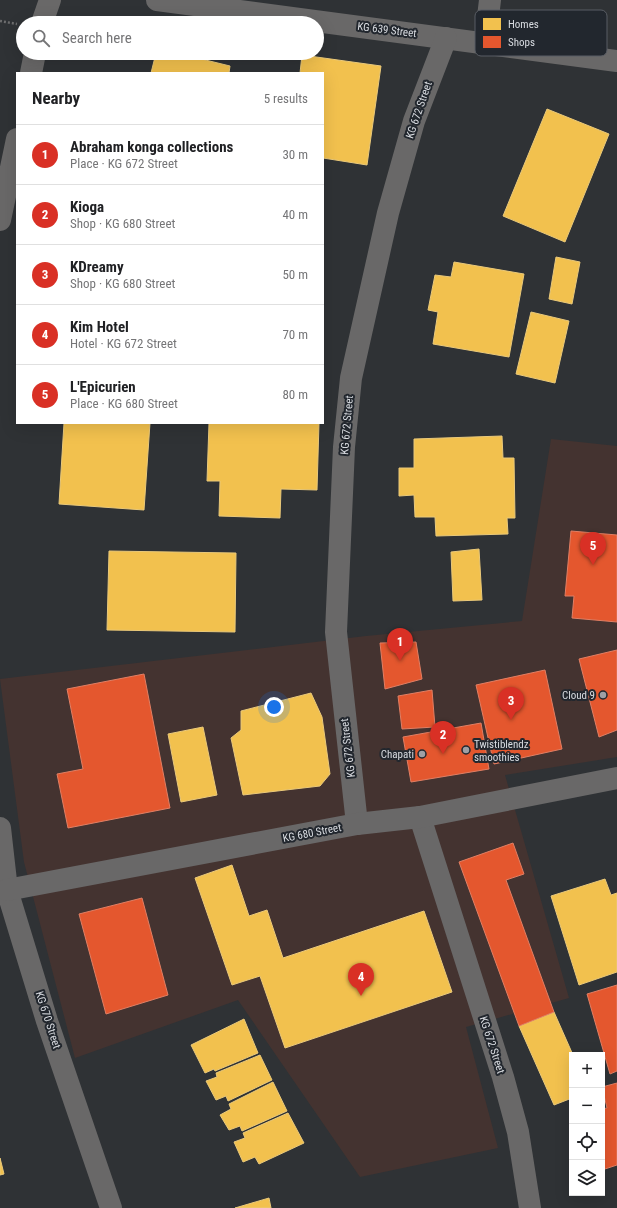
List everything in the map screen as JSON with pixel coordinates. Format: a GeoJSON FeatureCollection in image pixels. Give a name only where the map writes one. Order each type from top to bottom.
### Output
{"type":"FeatureCollection","features":[{"type":"Feature","properties":{"kind":"street"},"geometry":{"type":"LineString","coordinates":[[44,16],[50,0]]}},
{"type":"Feature","properties":{"kind":"street","name":"KG 639 Street"},"geometry":{"type":"LineString","coordinates":[[157,0],[279,16]]}},
{"type":"Feature","properties":{"kind":"street"},"geometry":{"type":"LineString","coordinates":[[489,10],[490,0]]}},
{"type":"Feature","properties":{"kind":"street","name":"KG 639 Street"},"geometry":{"type":"LineString","coordinates":[[324,22],[475,42]]}},
{"type":"Feature","properties":{"kind":"street","name":"KG 672 Street"},"geometry":{"type":"LineString","coordinates":[[357,824],[336,632],[344,447],[351,378],[388,213],[414,121],[446,38]]}},
{"type":"Feature","properties":{"kind":"street","name":"KG 639 Street"},"geometry":{"type":"LineString","coordinates":[[580,56],[617,61]]}},
{"type":"Feature","properties":{"kind":"street"},"geometry":{"type":"LineString","coordinates":[[31,72],[34,60]]}},
{"type":"Feature","properties":{"kind":"street"},"geometry":{"type":"LineString","coordinates":[[0,220],[16,144]]}},
{"type":"Feature","properties":{"kind":"street","name":"KG 680 Street"},"geometry":{"type":"LineString","coordinates":[[8,890],[357,824],[420,817],[617,778]]}},
{"type":"Feature","properties":{"kind":"street","name":"KG 672 Street"},"geometry":{"type":"LineString","coordinates":[[420,817],[503,1077],[518,1132],[530,1208]]}},
{"type":"Feature","properties":{"kind":"street","name":"KG 670 Street"},"geometry":{"type":"LineString","coordinates":[[0,828],[8,890],[48,1021],[110,1208]]}},
{"type":"Feature","properties":{"kind":"path"},"geometry":{"type":"LineString","coordinates":[[0,21],[16,24]]}},
{"type":"Feature","properties":{"kind":"shaded area"},"geometry":{"type":"Polygon","coordinates":[[[551,439],[617,446],[617,757],[505,775],[569,998],[466,1027],[498,1148],[360,1177],[238,1000],[75,1058],[24,862],[0,679],[366,636],[522,621],[551,439]]]}},
{"type":"Feature","properties":{"kind":"building: Homes"},"geometry":{"type":"Polygon","coordinates":[[[324,58],[381,66],[367,165],[324,158],[324,72],[300,72],[301,60],[324,60],[324,58]]]}},
{"type":"Feature","properties":{"kind":"building: Homes"},"geometry":{"type":"Polygon","coordinates":[[[154,60],[206,60],[230,66],[229,72],[151,72],[154,60]]]}},
{"type":"Feature","properties":{"kind":"building: Homes"},"geometry":{"type":"Polygon","coordinates":[[[547,109],[609,134],[565,242],[503,216],[547,109]]]}},
{"type":"Feature","properties":{"kind":"building: Homes"},"geometry":{"type":"Polygon","coordinates":[[[556,257],[580,262],[572,304],[549,299],[556,257]]]}},
{"type":"Feature","properties":{"kind":"building: Homes"},"geometry":{"type":"Polygon","coordinates":[[[454,262],[524,274],[509,357],[433,344],[438,312],[428,310],[435,275],[451,277],[454,262]]]}},
{"type":"Feature","properties":{"kind":"building: Homes"},"geometry":{"type":"Polygon","coordinates":[[[531,312],[569,321],[555,383],[516,374],[531,312]]]}},
{"type":"Feature","properties":{"kind":"building: Homes"},"geometry":{"type":"Polygon","coordinates":[[[64,424],[150,424],[144,510],[59,504],[64,424]]]}},
{"type":"Feature","properties":{"kind":"building: Homes"},"geometry":{"type":"Polygon","coordinates":[[[209,424],[319,424],[317,490],[281,489],[280,518],[219,516],[220,481],[207,481],[209,424]]]}},
{"type":"Feature","properties":{"kind":"building: Homes"},"geometry":{"type":"Polygon","coordinates":[[[502,436],[503,458],[514,458],[515,518],[507,518],[508,534],[436,536],[435,517],[415,517],[414,495],[399,496],[399,468],[414,468],[414,439],[502,436]]]}},
{"type":"Feature","properties":{"kind":"building: Homes"},"geometry":{"type":"Polygon","coordinates":[[[479,549],[482,600],[453,601],[451,552],[479,549]]]}},
{"type":"Feature","properties":{"kind":"building: Homes"},"geometry":{"type":"Polygon","coordinates":[[[109,551],[236,553],[235,632],[107,630],[109,551]]]}},
{"type":"Feature","properties":{"kind":"building: Homes"},"geometry":{"type":"Polygon","coordinates":[[[311,693],[322,717],[330,774],[320,786],[243,795],[231,738],[241,730],[241,711],[311,693]]]}},
{"type":"Feature","properties":{"kind":"building: Homes"},"geometry":{"type":"Polygon","coordinates":[[[203,727],[217,795],[181,802],[168,734],[203,727]]]}},
{"type":"Feature","properties":{"kind":"building: Homes"},"geometry":{"type":"Polygon","coordinates":[[[232,865],[249,916],[267,910],[283,958],[424,911],[452,992],[285,1048],[260,976],[232,985],[195,878],[232,865]]]}},
{"type":"Feature","properties":{"kind":"building: Homes"},"geometry":{"type":"Polygon","coordinates":[[[605,879],[611,895],[617,893],[617,972],[579,985],[551,896],[605,879]]]}},
{"type":"Feature","properties":{"kind":"building: Homes"},"geometry":{"type":"Polygon","coordinates":[[[554,1012],[572,1052],[569,1052],[569,1099],[554,1105],[519,1026],[554,1012]]]}},
{"type":"Feature","properties":{"kind":"building: Homes"},"geometry":{"type":"Polygon","coordinates":[[[244,1019],[258,1053],[215,1071],[214,1069],[205,1073],[191,1045],[244,1019]]]}},
{"type":"Feature","properties":{"kind":"building: Homes"},"geometry":{"type":"Polygon","coordinates":[[[260,1055],[272,1080],[228,1101],[226,1096],[216,1100],[206,1081],[217,1077],[216,1073],[260,1055]]]}},
{"type":"Feature","properties":{"kind":"building: Homes"},"geometry":{"type":"Polygon","coordinates":[[[273,1082],[287,1111],[242,1131],[240,1126],[229,1130],[220,1115],[231,1109],[229,1104],[273,1082]]]}},
{"type":"Feature","properties":{"kind":"building: Homes"},"geometry":{"type":"Polygon","coordinates":[[[288,1113],[304,1143],[259,1164],[255,1157],[243,1162],[234,1142],[245,1138],[243,1133],[288,1113]]]}},
{"type":"Feature","properties":{"kind":"building: Homes"},"geometry":{"type":"Polygon","coordinates":[[[0,1158],[4,1174],[0,1175],[0,1158]]]}},
{"type":"Feature","properties":{"kind":"building: Homes"},"geometry":{"type":"Polygon","coordinates":[[[269,1198],[271,1208],[235,1208],[269,1198]]]}},
{"type":"Feature","properties":{"kind":"building: Shops"},"geometry":{"type":"Polygon","coordinates":[[[571,531],[617,535],[617,622],[572,618],[574,596],[565,596],[571,531]]]}},
{"type":"Feature","properties":{"kind":"building: Shops"},"geometry":{"type":"Polygon","coordinates":[[[416,642],[422,679],[385,689],[380,643],[416,642]]]}},
{"type":"Feature","properties":{"kind":"building: Shops","name":"Cloud 9"},"geometry":{"type":"Polygon","coordinates":[[[617,650],[617,730],[599,737],[579,659],[617,650]]]}},
{"type":"Feature","properties":{"kind":"building: Shops"},"geometry":{"type":"Polygon","coordinates":[[[545,670],[562,749],[494,764],[476,685],[545,670]]]}},
{"type":"Feature","properties":{"kind":"building: Shops"},"geometry":{"type":"Polygon","coordinates":[[[144,674],[170,808],[68,828],[57,774],[83,769],[67,689],[144,674]]]}},
{"type":"Feature","properties":{"kind":"building: Shops"},"geometry":{"type":"Polygon","coordinates":[[[432,690],[435,727],[402,729],[398,696],[432,690]]]}},
{"type":"Feature","properties":{"kind":"building: Shops"},"geometry":{"type":"Polygon","coordinates":[[[481,723],[489,769],[411,782],[403,737],[481,723]]]}},
{"type":"Feature","properties":{"kind":"building: Shops"},"geometry":{"type":"Polygon","coordinates":[[[513,843],[524,874],[506,880],[554,1012],[519,1026],[459,862],[513,843]]]}},
{"type":"Feature","properties":{"kind":"building: Shops"},"geometry":{"type":"Polygon","coordinates":[[[142,898],[168,995],[106,1014],[79,914],[142,898]]]}},
{"type":"Feature","properties":{"kind":"building: Shops"},"geometry":{"type":"Polygon","coordinates":[[[617,985],[617,1071],[610,1074],[605,1052],[604,1052],[587,994],[617,985]]]}},
{"type":"Feature","properties":{"kind":"building: Shops"},"geometry":{"type":"Polygon","coordinates":[[[617,1083],[617,1165],[605,1169],[605,1108],[607,1108],[605,1100],[605,1086],[617,1083]]]}},
{"type":"Feature","properties":{"kind":"place","name":"L'Epicurien"},"geometry":{"type":"Point","coordinates":[593,565]}},
{"type":"Feature","properties":{"kind":"place","name":"Abraham konga collections"},"geometry":{"type":"Point","coordinates":[400,661]}},
{"type":"Feature","properties":{"kind":"place","name":"Cloud 9"},"geometry":{"type":"Point","coordinates":[603,695]}},
{"type":"Feature","properties":{"kind":"place","name":"KDreamy"},"geometry":{"type":"Point","coordinates":[511,720]}},
{"type":"Feature","properties":{"kind":"place","name":"Twistiblendz smoothies"},"geometry":{"type":"Point","coordinates":[466,750]}},
{"type":"Feature","properties":{"kind":"place","name":"Chapati"},"geometry":{"type":"Point","coordinates":[422,754]}},
{"type":"Feature","properties":{"kind":"place","name":"Kioga"},"geometry":{"type":"Point","coordinates":[443,754]}},
{"type":"Feature","properties":{"kind":"place","name":"Kim Hotel"},"geometry":{"type":"Point","coordinates":[361,996]}}]}
